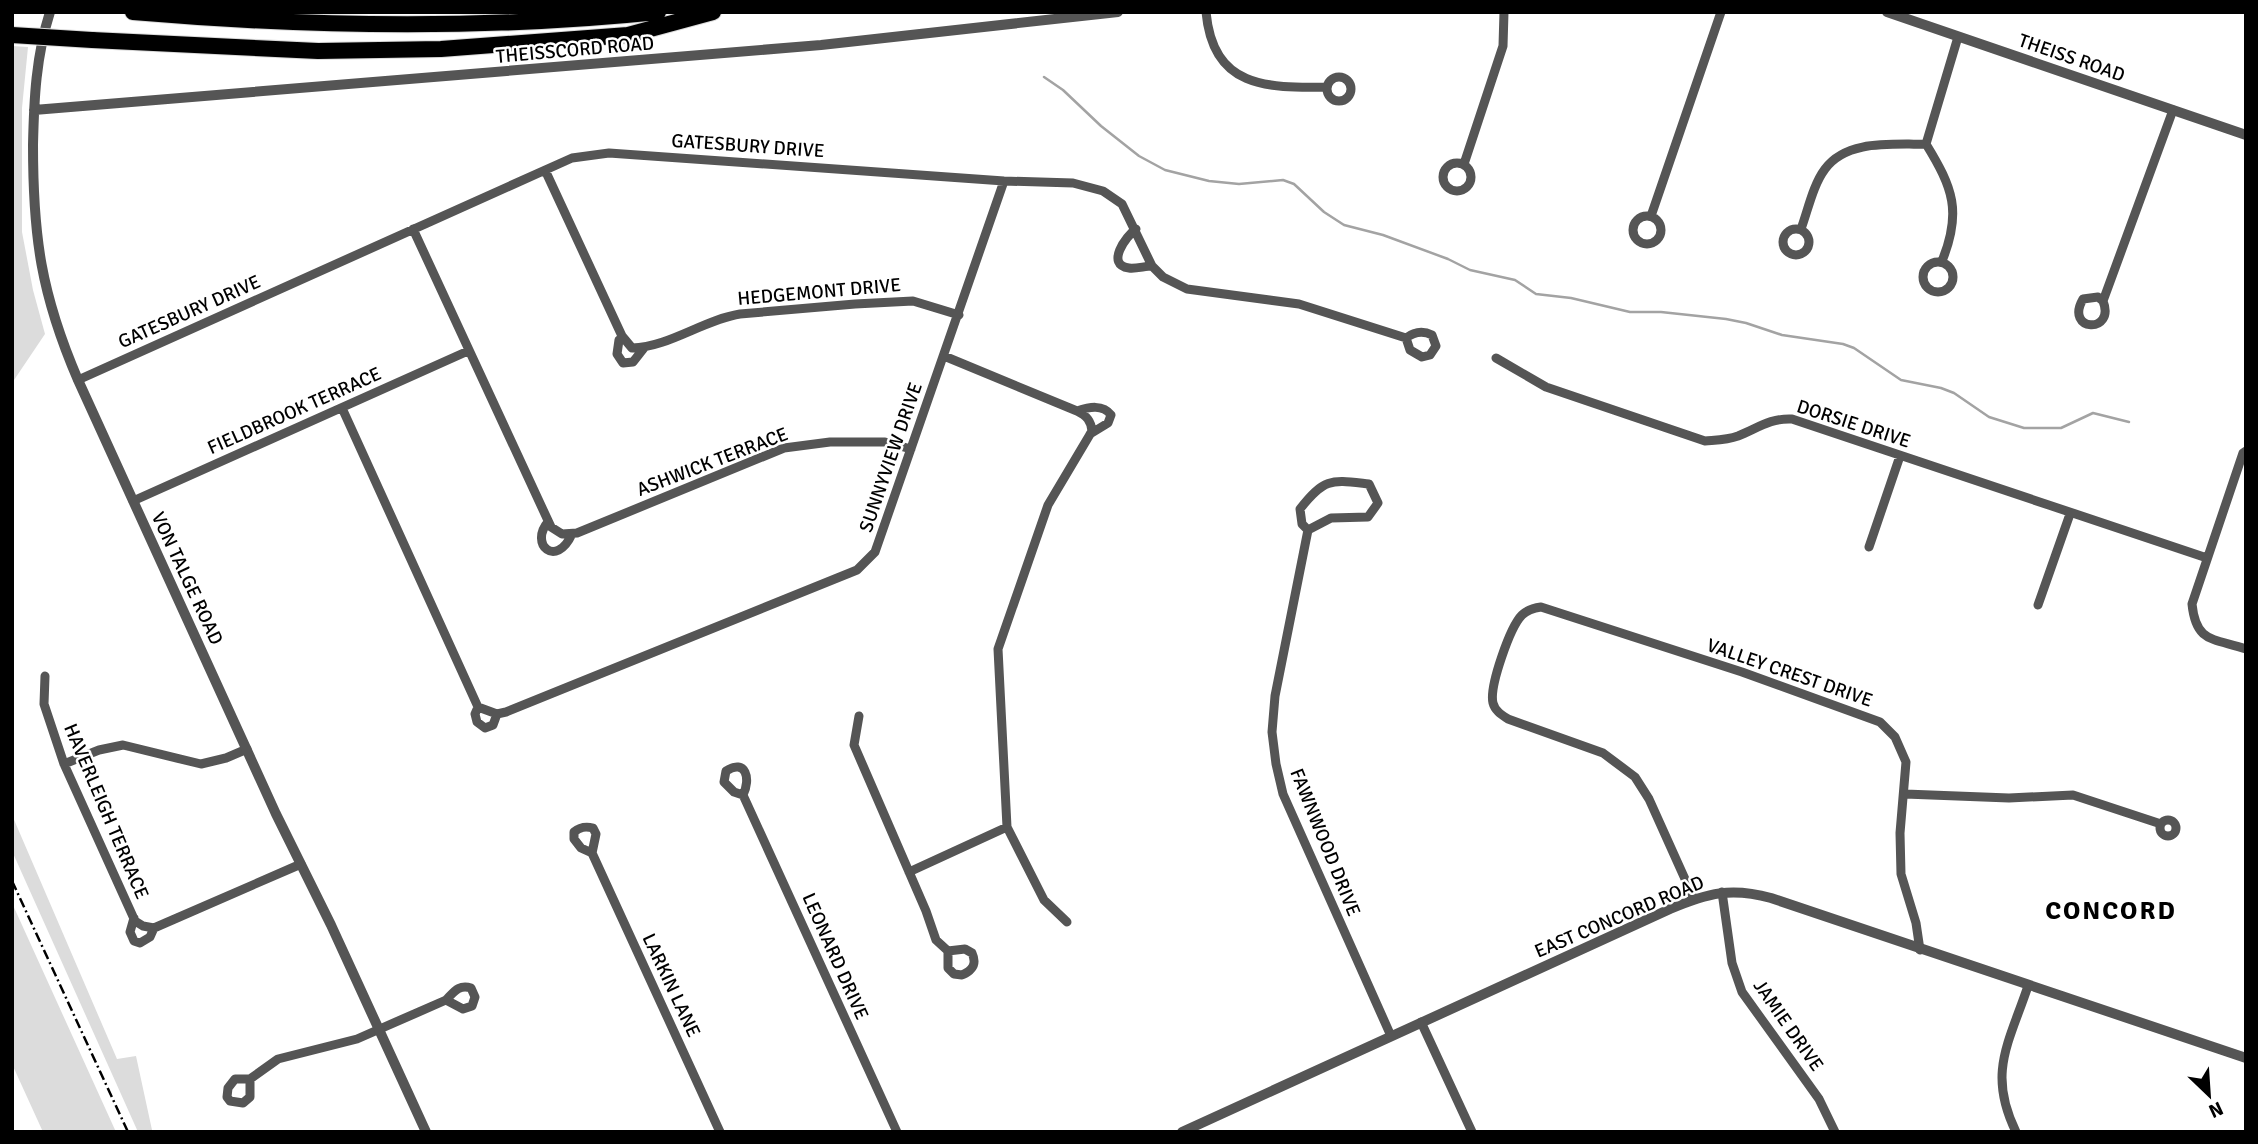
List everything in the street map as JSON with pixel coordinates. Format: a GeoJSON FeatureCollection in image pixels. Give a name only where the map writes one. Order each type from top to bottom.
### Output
{"type":"FeatureCollection","features":[{"type":"Feature","properties":{"kind":"highway"},"geometry":{"type":"LineString","coordinates":[[132,12],[258,21],[422,25],[544,21],[658,12]]}},
{"type":"Feature","properties":{"kind":"highway"},"geometry":{"type":"LineString","coordinates":[[12,35],[318,51],[468,48],[628,35],[713,12]]}},
{"type":"Feature","properties":{"kind":"street","name":"VON TALGE ROAD"},"geometry":{"type":"LineString","coordinates":[[50,12],[39,53],[34,110],[33,197],[37,250],[50,307],[78,380],[426,1132]]}},
{"type":"Feature","properties":{"kind":"street","name":"THEISSCORD ROAD"},"geometry":{"type":"LineString","coordinates":[[34,110],[821,45],[1118,12]]}},
{"type":"Feature","properties":{"kind":"street"},"geometry":{"type":"LineString","coordinates":[[1206,12],[1208,36],[1226,65],[1236,73],[1264,85],[1327,87]]}},
{"type":"Feature","properties":{"kind":"street"},"geometry":{"type":"LineString","coordinates":[[1464,164],[1503,46],[1504,12]]}},
{"type":"Feature","properties":{"kind":"street"},"geometry":{"type":"LineString","coordinates":[[1651,216],[1721,12]]}},
{"type":"Feature","properties":{"kind":"street","name":"THEISS ROAD"},"geometry":{"type":"LineString","coordinates":[[1887,12],[2246,135]]}},
{"type":"Feature","properties":{"kind":"street"},"geometry":{"type":"LineString","coordinates":[[1942,261],[1949,244],[1954,211],[1940,166],[1926,144],[1958,37]]}},
{"type":"Feature","properties":{"kind":"street"},"geometry":{"type":"LineString","coordinates":[[2104,302],[2173,110]]}},
{"type":"Feature","properties":{"kind":"street"},"geometry":{"type":"LineString","coordinates":[[1801,229],[1824,170],[1844,151],[1887,145],[1926,144]]}},
{"type":"Feature","properties":{"kind":"street","name":"GATESBURY DRIVE"},"geometry":{"type":"LineString","coordinates":[[78,380],[572,158],[609,153],[1003,181],[1073,183],[1103,191],[1122,204],[1152,266]]}},
{"type":"Feature","properties":{"kind":"street","name":"HEDGEMONT DRIVE"},"geometry":{"type":"LineString","coordinates":[[545,170],[622,338],[619,340],[617,354],[623,363],[633,362],[644,348],[725,316],[913,301],[959,315]]}},
{"type":"Feature","properties":{"kind":"street","name":"SUNNYVIEW DRIVE"},"geometry":{"type":"LineString","coordinates":[[342,408],[478,707],[475,713],[477,722],[485,728],[493,725],[497,714],[857,570],[876,552],[1003,181]]}},
{"type":"Feature","properties":{"kind":"street","name":"ASHWICK TERRACE"},"geometry":{"type":"LineString","coordinates":[[413,229],[548,522],[542,529],[541,540],[548,550],[563,549],[572,534],[784,448],[830,442],[885,442],[911,449]]}},
{"type":"Feature","properties":{"kind":"street"},"geometry":{"type":"LineString","coordinates":[[1136,229],[1124,241],[1118,254],[1121,264],[1130,269],[1152,266],[1163,277],[1187,289],[1300,304],[1406,338]]}},
{"type":"Feature","properties":{"kind":"street"},"geometry":{"type":"LineString","coordinates":[[622,338],[632,348],[644,348]]}},
{"type":"Feature","properties":{"kind":"street","name":"FIELDBROOK TERRACE"},"geometry":{"type":"LineString","coordinates":[[133,500],[468,351]]}},
{"type":"Feature","properties":{"kind":"street"},"geometry":{"type":"LineString","coordinates":[[944,356],[1077,411],[1091,422],[1090,434],[1048,505],[998,649],[1007,827],[1044,900],[1067,922]]}},
{"type":"Feature","properties":{"kind":"street","name":"DORSIE DRIVE"},"geometry":{"type":"LineString","coordinates":[[1496,358],[1546,387],[1705,441],[1740,435],[1778,418],[1792,419],[2207,558]]}},
{"type":"Feature","properties":{"kind":"street"},"geometry":{"type":"LineString","coordinates":[[1077,411],[1096,407],[1107,409],[1111,415],[1108,424],[1090,434]]}},
{"type":"Feature","properties":{"kind":"street"},"geometry":{"type":"LineString","coordinates":[[2246,451],[2243,453],[2192,604],[2194,624],[2203,635],[2246,649]]}},
{"type":"Feature","properties":{"kind":"street"},"geometry":{"type":"LineString","coordinates":[[1869,547],[1899,456]]}},
{"type":"Feature","properties":{"kind":"street","name":"FAWNWOOD DRIVE"},"geometry":{"type":"LineString","coordinates":[[1333,481],[1369,484],[1378,503],[1368,517],[1331,519],[1308,530],[1302,524],[1300,509],[1312,494],[1333,481]]}},
{"type":"Feature","properties":{"kind":"street"},"geometry":{"type":"LineString","coordinates":[[2038,605],[2070,514]]}},
{"type":"Feature","properties":{"kind":"street"},"geometry":{"type":"LineString","coordinates":[[548,522],[562,534],[572,534]]}},
{"type":"Feature","properties":{"kind":"street","name":"FAWNWOOD DRIVE"},"geometry":{"type":"LineString","coordinates":[[1308,530],[1275,696],[1272,732],[1276,764],[1283,794],[1391,1036]]}},
{"type":"Feature","properties":{"kind":"street","name":"VALLEY CREST DRIVE"},"geometry":{"type":"LineString","coordinates":[[1694,899],[1649,799],[1635,777],[1603,753],[1508,719],[1493,703],[1493,689],[1512,630],[1520,616],[1530,609],[1541,607],[1742,672],[1880,722],[1895,737],[1906,762],[1900,833],[1901,874],[1916,923],[1920,950]]}},
{"type":"Feature","properties":{"kind":"street","name":"HAVERLEIGH TERRACE"},"geometry":{"type":"LineString","coordinates":[[45,676],[44,704],[64,764],[134,918],[143,926],[154,928]]}},
{"type":"Feature","properties":{"kind":"street"},"geometry":{"type":"LineString","coordinates":[[478,707],[497,714]]}},
{"type":"Feature","properties":{"kind":"street"},"geometry":{"type":"LineString","coordinates":[[859,716],[854,745],[936,940],[948,951]]}},
{"type":"Feature","properties":{"kind":"street"},"geometry":{"type":"LineString","coordinates":[[64,764],[99,750],[123,745],[201,764],[247,749]]}},
{"type":"Feature","properties":{"kind":"street"},"geometry":{"type":"LineString","coordinates":[[1905,793],[2009,798],[2073,794],[2161,824]]}},
{"type":"Feature","properties":{"kind":"street","name":"LEONARD DRIVE"},"geometry":{"type":"LineString","coordinates":[[743,795],[897,1132]]}},
{"type":"Feature","properties":{"kind":"street"},"geometry":{"type":"LineString","coordinates":[[909,872],[1007,827]]}},
{"type":"Feature","properties":{"kind":"street","name":"LARKIN LANE"},"geometry":{"type":"LineString","coordinates":[[592,853],[720,1132]]}},
{"type":"Feature","properties":{"kind":"street","name":"HAVERLEIGH TERRACE"},"geometry":{"type":"LineString","coordinates":[[134,918],[131,938],[140,943],[146,940],[154,928],[301,864]]}},
{"type":"Feature","properties":{"kind":"street","name":"EAST CONCORD ROAD"},"geometry":{"type":"LineString","coordinates":[[1182,1132],[1694,899],[1722,892],[1742,891],[1771,898],[2246,1058]]}},
{"type":"Feature","properties":{"kind":"street","name":"JAMIE DRIVE"},"geometry":{"type":"LineString","coordinates":[[1722,892],[1732,963],[1742,992],[1819,1098],[1835,1132]]}},
{"type":"Feature","properties":{"kind":"street"},"geometry":{"type":"LineString","coordinates":[[2015,1132],[2001,1094],[2001,1067],[2028,986]]}},
{"type":"Feature","properties":{"kind":"street"},"geometry":{"type":"LineString","coordinates":[[250,1079],[278,1059],[342,1044],[446,1000]]}},
{"type":"Feature","properties":{"kind":"street"},"geometry":{"type":"LineString","coordinates":[[1421,1022],[1472,1132]]}},
{"type":"Feature","properties":{"kind":"shaded area"},"geometry":{"type":"Polygon","coordinates":[[[12,46],[28,47],[22,108],[22,232],[45,334],[12,383],[12,46]]]}},
{"type":"Feature","properties":{"kind":"shaded area"},"geometry":{"type":"Polygon","coordinates":[[[12,815],[117,1059],[136,1056],[152,1130],[160,1132],[138,1132],[12,851],[12,815]]]}},
{"type":"Feature","properties":{"kind":"shaded area"},"geometry":{"type":"Polygon","coordinates":[[[12,903],[116,1132],[43,1132],[12,1064],[12,903]]]}},
{"type":"Feature","properties":{"kind":"waterway"},"geometry":{"type":"LineString","coordinates":[[1044,77],[1063,90],[1101,126],[1139,156],[1165,170],[1209,181],[1239,184],[1283,180],[1294,184],[1324,212],[1344,225],[1383,235],[1470,270],[1515,280],[1536,294],[1571,298],[1630,312],[1661,312],[1726,319],[1782,335],[1843,344],[1854,348],[1901,380],[1954,393],[1989,417],[2024,428],[2061,428],[2093,413],[2129,422]]}},
{"type":"Feature","properties":{"kind":"railway"},"geometry":{"type":"LineString","coordinates":[[12,881],[128,1132]]}},
{"type":"Feature","properties":{"kind":"district","name":"CONCORD"},"geometry":{"type":"Point","coordinates":[2111,910]}}]}
